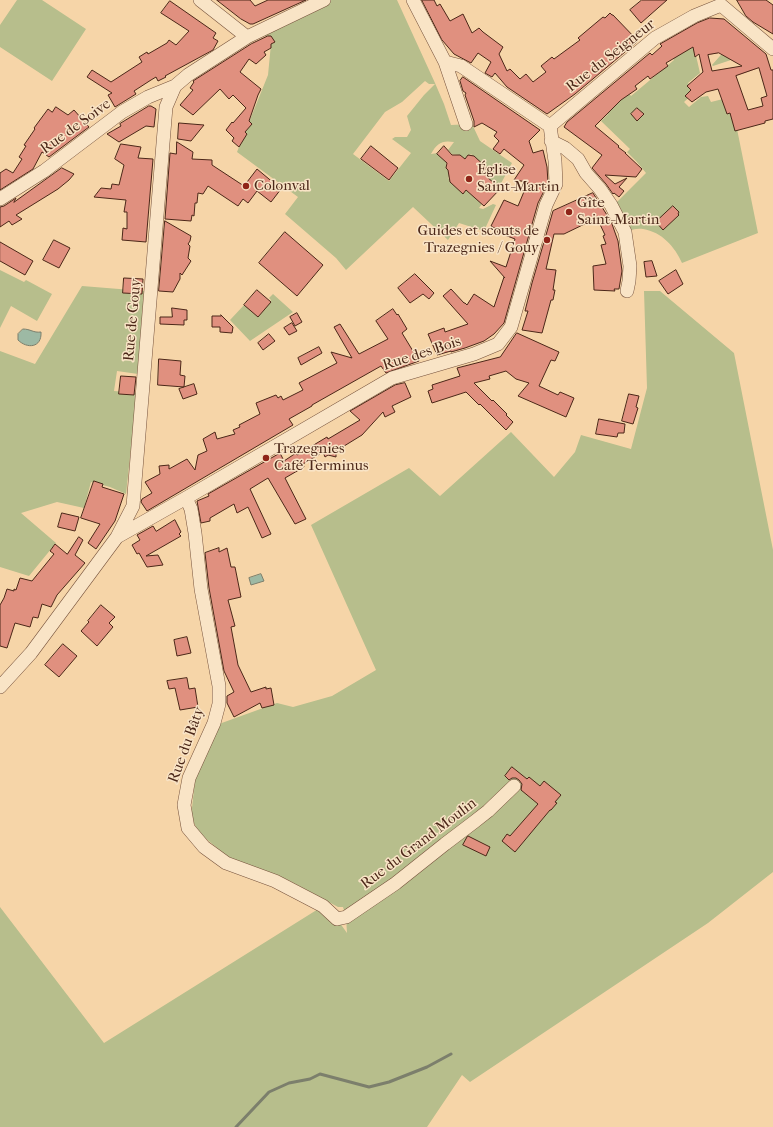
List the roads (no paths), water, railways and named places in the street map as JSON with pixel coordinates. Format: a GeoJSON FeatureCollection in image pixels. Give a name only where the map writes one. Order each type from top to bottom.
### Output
{"type":"FeatureCollection","features":[{"type":"Feature","properties":{"kind":"street"},"geometry":{"type":"LineString","coordinates":[[200,0],[247,37]]}},
{"type":"Feature","properties":{"kind":"street"},"geometry":{"type":"LineString","coordinates":[[174,86],[188,75],[247,37],[324,0]]}},
{"type":"Feature","properties":{"kind":"street"},"geometry":{"type":"LineString","coordinates":[[413,0],[445,62],[466,124]]}},
{"type":"Feature","properties":{"kind":"street","name":"Rue du Seigneur"},"geometry":{"type":"LineString","coordinates":[[550,126],[655,38],[722,2],[773,49]]}},
{"type":"Feature","properties":{"kind":"street"},"geometry":{"type":"LineString","coordinates":[[445,62],[461,66],[550,126]]}},
{"type":"Feature","properties":{"kind":"street","name":"Rue de Soive"},"geometry":{"type":"LineString","coordinates":[[0,199],[44,171],[122,112],[148,97],[174,86]]}},
{"type":"Feature","properties":{"kind":"street","name":"Rue de Gouy"},"geometry":{"type":"LineString","coordinates":[[0,687],[31,653],[117,537],[133,506],[166,107],[174,86]]}},
{"type":"Feature","properties":{"kind":"street","name":"Rue des Bois"},"geometry":{"type":"LineString","coordinates":[[117,537],[392,378],[474,354],[498,344],[511,327],[546,206],[556,184],[555,160],[550,126]]}},
{"type":"Feature","properties":{"kind":"street"},"geometry":{"type":"LineString","coordinates":[[551,141],[565,148],[578,159],[611,205],[625,232],[630,266],[627,291]]}},
{"type":"Feature","properties":{"kind":"street","name":"Rue du Bâty"},"geometry":{"type":"LineString","coordinates":[[186,498],[191,509],[195,533],[200,589],[219,686],[220,704],[214,723],[189,778],[184,805],[188,828],[204,847],[226,863],[275,881],[323,906],[337,919]]}},
{"type":"Feature","properties":{"kind":"street","name":"Rue du Grand Moulin"},"geometry":{"type":"LineString","coordinates":[[337,919],[346,917],[396,883],[488,811],[514,786]]}},
{"type":"Feature","properties":{"kind":"waterway"},"geometry":{"type":"LineString","coordinates":[[236,1127],[269,1092],[289,1083],[310,1079],[320,1074],[369,1087],[389,1082],[427,1067],[451,1054]]}},
{"type":"Feature","properties":{"kind":"place","name":"Église Saint-Martin"},"geometry":{"type":"Point","coordinates":[469,179]}},
{"type":"Feature","properties":{"kind":"place","name":"Colonval"},"geometry":{"type":"Point","coordinates":[246,186]}},
{"type":"Feature","properties":{"kind":"place","name":"Gîte Saint-Martin"},"geometry":{"type":"Point","coordinates":[569,212]}},
{"type":"Feature","properties":{"kind":"place","name":"Guides et scouts de Trazegnies / Gouy"},"geometry":{"type":"Point","coordinates":[547,240]}},
{"type":"Feature","properties":{"kind":"place","name":"Trazegnies Café Terminus"},"geometry":{"type":"Point","coordinates":[266,458]}}]}
